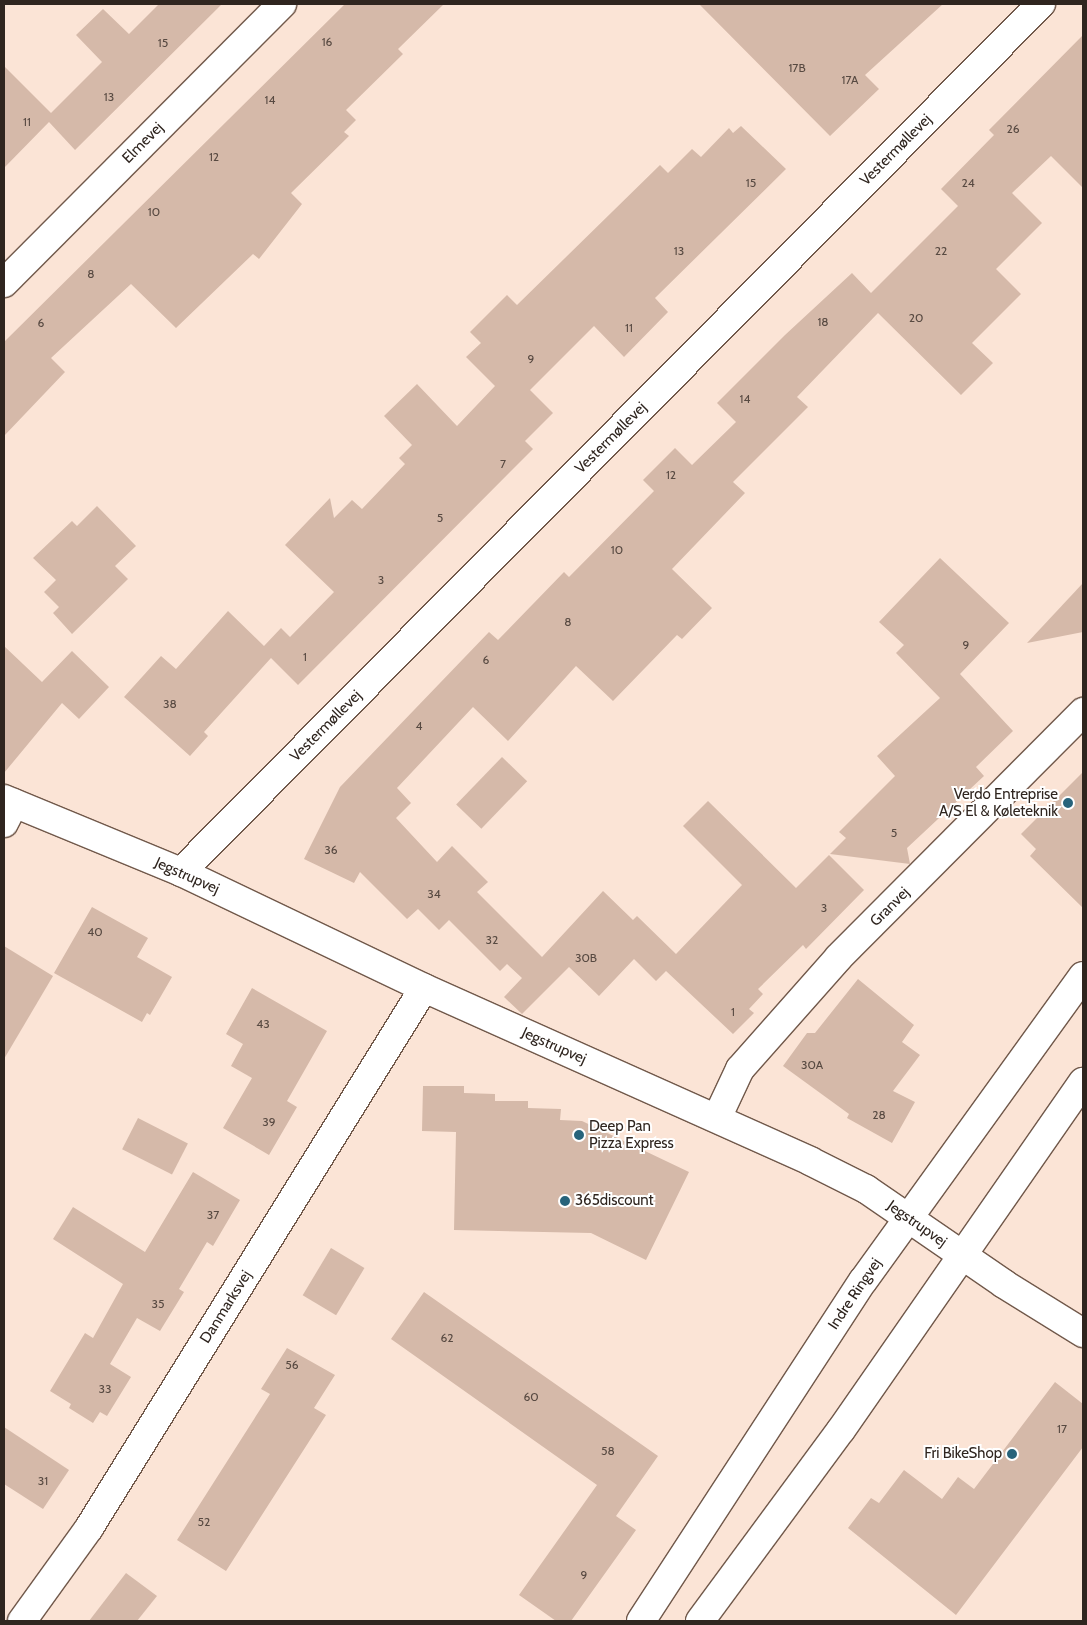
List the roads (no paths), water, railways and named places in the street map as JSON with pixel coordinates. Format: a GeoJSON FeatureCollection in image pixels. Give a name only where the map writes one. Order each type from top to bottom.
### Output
{"type":"FeatureCollection","features":[{"type":"Feature","properties":{"kind":"street","name":"Elmevej"},"geometry":{"type":"LineString","coordinates":[[4,283],[282,4]]}},
{"type":"Feature","properties":{"kind":"street","name":"Vestermøllevej"},"geometry":{"type":"LineString","coordinates":[[181,872],[1041,4]]}},
{"type":"Feature","properties":{"kind":"street","name":"Granvej"},"geometry":{"type":"LineString","coordinates":[[717,1118],[740,1069],[840,957],[1083,712]]}},
{"type":"Feature","properties":{"kind":"street","name":"Jegstrupvej"},"geometry":{"type":"LineString","coordinates":[[7,808],[181,872],[424,988],[717,1118],[866,1189],[961,1255],[1083,1332]]}},
{"type":"Feature","properties":{"kind":"street","name":"Indre Ringvej"},"geometry":{"type":"LineString","coordinates":[[641,1621],[770,1422],[908,1218],[1083,976]]}},
{"type":"Feature","properties":{"kind":"street","name":"Danmarksvej"},"geometry":{"type":"LineString","coordinates":[[22,1621],[89,1528],[424,988]]}},
{"type":"Feature","properties":{"kind":"street"},"geometry":{"type":"LineString","coordinates":[[700,1621],[841,1430],[1083,1082]]}},
{"type":"Feature","properties":{"kind":"place","name":"Verdo Entreprise A/S El & Køleteknik"},"geometry":{"type":"Point","coordinates":[1068,803]}},
{"type":"Feature","properties":{"kind":"place","name":"Deep Pan Pizza Express"},"geometry":{"type":"Point","coordinates":[579,1135]}},
{"type":"Feature","properties":{"kind":"place","name":"365discount"},"geometry":{"type":"Point","coordinates":[565,1201]}},
{"type":"Feature","properties":{"kind":"place","name":"Fri BikeShop"},"geometry":{"type":"Point","coordinates":[1012,1454]}}]}
